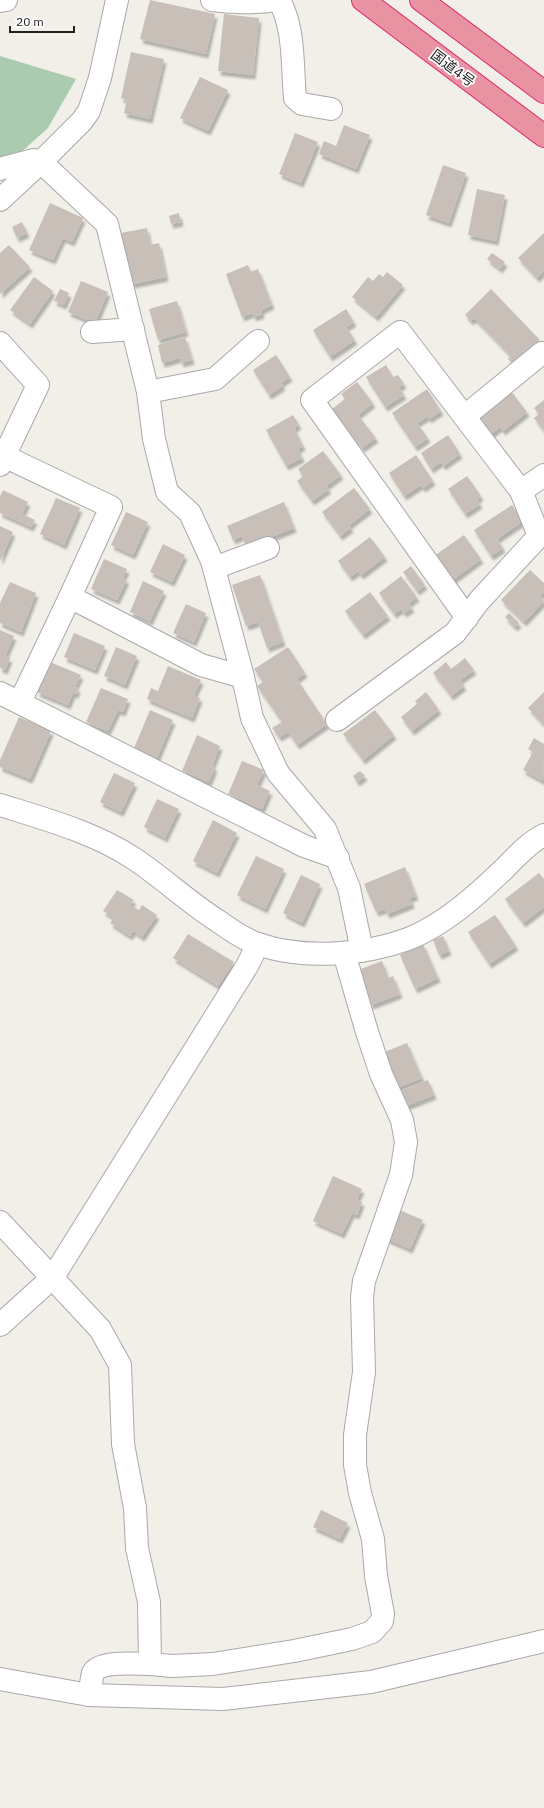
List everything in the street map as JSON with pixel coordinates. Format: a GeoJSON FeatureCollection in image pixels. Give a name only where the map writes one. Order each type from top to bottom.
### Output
{"type":"FeatureCollection","features":[{"type":"Feature","properties":{"kind":"highway","name":"国道4号"},"geometry":{"type":"LineString","coordinates":[[363,0],[544,136]]}},
{"type":"Feature","properties":{"kind":"highway"},"geometry":{"type":"LineString","coordinates":[[421,0],[544,92]]}},
{"type":"Feature","properties":{"kind":"street"},"geometry":{"type":"LineString","coordinates":[[0,1],[6,0]]}},
{"type":"Feature","properties":{"kind":"street"},"geometry":{"type":"LineString","coordinates":[[0,200],[82,121],[89,111],[100,78],[118,0]]}},
{"type":"Feature","properties":{"kind":"street"},"geometry":{"type":"LineString","coordinates":[[212,0],[254,2],[278,0],[285,12],[290,29],[294,98],[302,104],[331,109]]}},
{"type":"Feature","properties":{"kind":"street"},"geometry":{"type":"LineString","coordinates":[[0,169],[33,160],[41,162],[107,224],[148,392],[154,439],[167,492],[190,513],[214,568],[243,677],[252,718],[278,773],[325,829],[338,858],[349,888],[353,952],[366,1032],[381,1074],[402,1120],[406,1142],[400,1175],[364,1286],[362,1297],[364,1372],[355,1435],[355,1465],[360,1494],[373,1539],[376,1576],[383,1614],[382,1621],[372,1632],[352,1639],[287,1652],[213,1664],[172,1666],[150,1664],[105,1664],[97,1668],[93,1673],[89,1695]]}},
{"type":"Feature","properties":{"kind":"street"},"geometry":{"type":"LineString","coordinates":[[92,332],[133,329]]}},
{"type":"Feature","properties":{"kind":"street"},"geometry":{"type":"LineString","coordinates":[[337,720],[455,634],[467,618],[478,601],[539,536],[521,491],[400,332],[312,400],[467,618]]}},
{"type":"Feature","properties":{"kind":"street"},"geometry":{"type":"LineString","coordinates":[[148,392],[215,379],[258,341]]}},
{"type":"Feature","properties":{"kind":"street"},"geometry":{"type":"LineString","coordinates":[[0,343],[38,385],[2,460],[111,507],[70,598],[20,702]]}},
{"type":"Feature","properties":{"kind":"street"},"geometry":{"type":"LineString","coordinates":[[465,416],[542,353]]}},
{"type":"Feature","properties":{"kind":"street"},"geometry":{"type":"LineString","coordinates":[[521,491],[544,475]]}},
{"type":"Feature","properties":{"kind":"street"},"geometry":{"type":"LineString","coordinates":[[214,568],[268,548]]}},
{"type":"Feature","properties":{"kind":"street"},"geometry":{"type":"LineString","coordinates":[[70,598],[201,665],[243,677]]}},
{"type":"Feature","properties":{"kind":"street"},"geometry":{"type":"LineString","coordinates":[[0,693],[304,846],[338,858]]}},
{"type":"Feature","properties":{"kind":"street"},"geometry":{"type":"LineString","coordinates":[[0,805],[67,826],[132,857],[217,921],[258,944],[294,952],[329,954],[382,947],[410,938],[453,914],[491,882],[523,851],[544,835]]}},
{"type":"Feature","properties":{"kind":"street"},"geometry":{"type":"LineString","coordinates":[[0,1325],[53,1277],[247,966],[258,944]]}},
{"type":"Feature","properties":{"kind":"street"},"geometry":{"type":"LineString","coordinates":[[0,1222],[100,1329],[120,1365],[122,1444],[135,1508],[137,1548],[149,1602],[150,1664]]}},
{"type":"Feature","properties":{"kind":"street"},"geometry":{"type":"LineString","coordinates":[[0,1679],[89,1695],[223,1699],[371,1682],[544,1641]]}},
{"type":"Feature","properties":{"kind":"green space"},"geometry":{"type":"Polygon","coordinates":[[[0,56],[76,79],[48,128],[0,171],[0,56]]]}},
{"type":"Feature","properties":{"kind":"building"},"geometry":{"type":"Polygon","coordinates":[[[150,0],[215,14],[206,54],[140,39],[150,0]]]}},
{"type":"Feature","properties":{"kind":"building"},"geometry":{"type":"Polygon","coordinates":[[[224,14],[259,18],[253,75],[218,71],[224,14]]]}},
{"type":"Feature","properties":{"kind":"building"},"geometry":{"type":"Polygon","coordinates":[[[131,52],[164,59],[150,119],[124,113],[127,100],[121,98],[131,52]]]}},
{"type":"Feature","properties":{"kind":"building"},"geometry":{"type":"Polygon","coordinates":[[[200,77],[228,90],[208,131],[180,118],[200,77]]]}},
{"type":"Feature","properties":{"kind":"building"},"geometry":{"type":"Polygon","coordinates":[[[344,125],[370,135],[356,169],[319,154],[324,141],[336,146],[344,125]]]}},
{"type":"Feature","properties":{"kind":"building"},"geometry":{"type":"Polygon","coordinates":[[[295,133],[318,142],[301,183],[279,174],[295,133]]]}},
{"type":"Feature","properties":{"kind":"building"},"geometry":{"type":"Polygon","coordinates":[[[443,165],[466,173],[449,223],[426,215],[443,165]]]}},
{"type":"Feature","properties":{"kind":"building"},"geometry":{"type":"Polygon","coordinates":[[[477,189],[505,195],[496,241],[468,235],[477,189]]]}},
{"type":"Feature","properties":{"kind":"building"},"geometry":{"type":"Polygon","coordinates":[[[50,203],[83,218],[72,242],[63,238],[53,260],[29,250],[50,203]]]}},
{"type":"Feature","properties":{"kind":"building"},"geometry":{"type":"Polygon","coordinates":[[[179,213],[181,222],[171,224],[169,216],[179,213]]]}},
{"type":"Feature","properties":{"kind":"building"},"geometry":{"type":"Polygon","coordinates":[[[22,222],[27,233],[17,238],[12,227],[22,222]]]}},
{"type":"Feature","properties":{"kind":"building"},"geometry":{"type":"Polygon","coordinates":[[[147,228],[150,245],[159,243],[166,277],[132,284],[121,233],[147,228]]]}},
{"type":"Feature","properties":{"kind":"building"},"geometry":{"type":"Polygon","coordinates":[[[544,233],[544,271],[537,278],[518,258],[544,233]]]}},
{"type":"Feature","properties":{"kind":"building"},"geometry":{"type":"Polygon","coordinates":[[[9,245],[30,267],[0,294],[0,253],[9,245]]]}},
{"type":"Feature","properties":{"kind":"building"},"geometry":{"type":"Polygon","coordinates":[[[492,253],[505,262],[500,269],[487,259],[492,253]]]}},
{"type":"Feature","properties":{"kind":"building"},"geometry":{"type":"Polygon","coordinates":[[[248,265],[251,272],[258,269],[272,305],[261,310],[262,314],[254,317],[252,313],[242,317],[226,274],[248,265]]]}},
{"type":"Feature","properties":{"kind":"building"},"geometry":{"type":"Polygon","coordinates":[[[387,272],[403,285],[376,317],[352,297],[368,277],[373,281],[379,274],[383,277],[387,272]]]}},
{"type":"Feature","properties":{"kind":"building"},"geometry":{"type":"Polygon","coordinates":[[[34,277],[53,291],[30,324],[10,310],[34,277]]]}},
{"type":"Feature","properties":{"kind":"building"},"geometry":{"type":"Polygon","coordinates":[[[81,281],[108,292],[95,323],[68,312],[81,281]]]}},
{"type":"Feature","properties":{"kind":"building"},"geometry":{"type":"Polygon","coordinates":[[[60,289],[69,293],[64,305],[54,301],[60,289]]]}},
{"type":"Feature","properties":{"kind":"building"},"geometry":{"type":"Polygon","coordinates":[[[491,289],[539,339],[513,365],[508,359],[511,356],[474,318],[471,321],[465,315],[491,289]]]}},
{"type":"Feature","properties":{"kind":"building"},"geometry":{"type":"Polygon","coordinates":[[[177,301],[186,332],[158,340],[149,309],[177,301]]]}},
{"type":"Feature","properties":{"kind":"building"},"geometry":{"type":"Polygon","coordinates":[[[346,309],[354,322],[346,327],[355,340],[330,357],[313,330],[346,309]]]}},
{"type":"Feature","properties":{"kind":"building"},"geometry":{"type":"Polygon","coordinates":[[[185,337],[192,360],[181,363],[180,358],[162,363],[158,345],[185,337]]]}},
{"type":"Feature","properties":{"kind":"building"},"geometry":{"type":"Polygon","coordinates":[[[276,355],[290,377],[281,383],[283,386],[269,395],[253,370],[276,355]]]}},
{"type":"Feature","properties":{"kind":"building"},"geometry":{"type":"Polygon","coordinates":[[[386,365],[393,377],[398,375],[404,384],[399,387],[404,395],[385,407],[366,377],[386,365]]]}},
{"type":"Feature","properties":{"kind":"building"},"geometry":{"type":"Polygon","coordinates":[[[357,382],[373,403],[358,415],[376,438],[362,448],[332,409],[345,399],[341,394],[357,382]]]}},
{"type":"Feature","properties":{"kind":"building"},"geometry":{"type":"Polygon","coordinates":[[[427,389],[441,411],[429,419],[428,416],[417,423],[428,438],[415,447],[392,413],[427,389]]]}},
{"type":"Feature","properties":{"kind":"building"},"geometry":{"type":"Polygon","coordinates":[[[510,390],[527,412],[503,431],[500,427],[490,435],[476,417],[510,390]]]}},
{"type":"Feature","properties":{"kind":"building"},"geometry":{"type":"Polygon","coordinates":[[[544,400],[544,431],[534,418],[539,414],[534,408],[544,400]]]}},
{"type":"Feature","properties":{"kind":"building"},"geometry":{"type":"Polygon","coordinates":[[[293,415],[299,425],[294,428],[303,446],[298,449],[302,458],[286,466],[266,430],[293,415]]]}},
{"type":"Feature","properties":{"kind":"building"},"geometry":{"type":"Polygon","coordinates":[[[448,435],[460,454],[443,466],[441,462],[431,469],[421,453],[448,435]]]}},
{"type":"Feature","properties":{"kind":"building"},"geometry":{"type":"Polygon","coordinates":[[[323,451],[341,475],[326,486],[329,489],[312,501],[297,481],[303,476],[298,469],[323,451]]]}},
{"type":"Feature","properties":{"kind":"building"},"geometry":{"type":"Polygon","coordinates":[[[416,455],[433,481],[423,488],[421,485],[404,496],[389,473],[416,455]]]}},
{"type":"Feature","properties":{"kind":"building"},"geometry":{"type":"Polygon","coordinates":[[[467,476],[481,496],[477,499],[480,504],[465,514],[448,489],[467,476]]]}},
{"type":"Feature","properties":{"kind":"building"},"geometry":{"type":"Polygon","coordinates":[[[354,488],[370,509],[349,525],[351,528],[340,536],[322,512],[354,488]]]}},
{"type":"Feature","properties":{"kind":"building"},"geometry":{"type":"Polygon","coordinates":[[[3,490],[28,502],[22,514],[35,520],[31,527],[0,513],[0,496],[3,490]]]}},
{"type":"Feature","properties":{"kind":"building"},"geometry":{"type":"Polygon","coordinates":[[[56,498],[80,508],[64,545],[40,534],[56,498]]]}},
{"type":"Feature","properties":{"kind":"building"},"geometry":{"type":"Polygon","coordinates":[[[284,502],[294,528],[246,547],[242,536],[233,540],[227,526],[284,502]]]}},
{"type":"Feature","properties":{"kind":"building"},"geometry":{"type":"Polygon","coordinates":[[[512,505],[523,521],[497,539],[503,548],[491,556],[474,530],[512,505]]]}},
{"type":"Feature","properties":{"kind":"building"},"geometry":{"type":"Polygon","coordinates":[[[126,512],[148,522],[133,555],[111,545],[126,512]]]}},
{"type":"Feature","properties":{"kind":"building"},"geometry":{"type":"Polygon","coordinates":[[[0,526],[13,532],[0,561],[0,526]]]}},
{"type":"Feature","properties":{"kind":"building"},"geometry":{"type":"Polygon","coordinates":[[[464,535],[481,559],[451,581],[434,556],[464,535]]]}},
{"type":"Feature","properties":{"kind":"building"},"geometry":{"type":"Polygon","coordinates":[[[370,537],[385,557],[361,575],[358,571],[350,577],[338,561],[370,537]]]}},
{"type":"Feature","properties":{"kind":"building"},"geometry":{"type":"Polygon","coordinates":[[[163,544],[185,555],[172,582],[150,572],[163,544]]]}},
{"type":"Feature","properties":{"kind":"building"},"geometry":{"type":"Polygon","coordinates":[[[104,559],[127,569],[123,578],[127,579],[117,600],[91,589],[104,559]]]}},
{"type":"Feature","properties":{"kind":"building"},"geometry":{"type":"Polygon","coordinates":[[[411,566],[425,585],[417,591],[403,572],[411,566]]]}},
{"type":"Feature","properties":{"kind":"building"},"geometry":{"type":"Polygon","coordinates":[[[530,570],[544,583],[544,592],[540,596],[544,601],[524,622],[501,600],[530,570]]]}},
{"type":"Feature","properties":{"kind":"building"},"geometry":{"type":"Polygon","coordinates":[[[260,575],[283,642],[267,648],[258,622],[246,626],[232,585],[260,575]]]}},
{"type":"Feature","properties":{"kind":"building"},"geometry":{"type":"Polygon","coordinates":[[[401,576],[417,597],[409,603],[412,608],[404,613],[401,609],[394,614],[379,593],[401,576]]]}},
{"type":"Feature","properties":{"kind":"building"},"geometry":{"type":"Polygon","coordinates":[[[143,581],[164,591],[150,621],[130,612],[143,581]]]}},
{"type":"Feature","properties":{"kind":"building"},"geometry":{"type":"Polygon","coordinates":[[[10,582],[36,593],[21,632],[0,623],[0,603],[10,582]]]}},
{"type":"Feature","properties":{"kind":"building"},"geometry":{"type":"Polygon","coordinates":[[[370,592],[388,616],[363,635],[345,611],[370,592]]]}},
{"type":"Feature","properties":{"kind":"building"},"geometry":{"type":"Polygon","coordinates":[[[186,604],[206,613],[194,642],[173,633],[186,604]]]}},
{"type":"Feature","properties":{"kind":"building"},"geometry":{"type":"Polygon","coordinates":[[[509,613],[519,623],[515,627],[505,617],[509,613]]]}},
{"type":"Feature","properties":{"kind":"building"},"geometry":{"type":"Polygon","coordinates":[[[0,630],[14,636],[5,656],[10,658],[5,670],[0,668],[0,630]]]}},
{"type":"Feature","properties":{"kind":"building"},"geometry":{"type":"Polygon","coordinates":[[[74,633],[105,646],[95,670],[64,657],[74,633]]]}},
{"type":"Feature","properties":{"kind":"building"},"geometry":{"type":"Polygon","coordinates":[[[116,647],[137,656],[125,685],[104,676],[116,647]]]}},
{"type":"Feature","properties":{"kind":"building"},"geometry":{"type":"Polygon","coordinates":[[[288,647],[305,673],[297,679],[327,724],[297,745],[288,732],[279,737],[272,728],[282,722],[257,686],[263,682],[254,669],[288,647]]]}},
{"type":"Feature","properties":{"kind":"building"},"geometry":{"type":"Polygon","coordinates":[[[465,658],[474,670],[460,680],[464,686],[451,696],[433,673],[446,662],[451,669],[465,658]]]}},
{"type":"Feature","properties":{"kind":"building"},"geometry":{"type":"Polygon","coordinates":[[[50,662],[81,675],[75,687],[78,688],[76,694],[73,693],[68,705],[37,692],[50,662]]]}},
{"type":"Feature","properties":{"kind":"building"},"geometry":{"type":"Polygon","coordinates":[[[168,666],[201,680],[194,695],[200,698],[192,718],[147,699],[151,688],[158,691],[168,666]]]}},
{"type":"Feature","properties":{"kind":"building"},"geometry":{"type":"Polygon","coordinates":[[[101,688],[128,699],[123,712],[118,710],[108,731],[86,722],[101,688]]]}},
{"type":"Feature","properties":{"kind":"building"},"geometry":{"type":"Polygon","coordinates":[[[426,692],[439,710],[412,731],[401,717],[417,704],[415,701],[426,692]]]}},
{"type":"Feature","properties":{"kind":"building"},"geometry":{"type":"Polygon","coordinates":[[[544,692],[544,725],[528,708],[544,692]]]}},
{"type":"Feature","properties":{"kind":"building"},"geometry":{"type":"Polygon","coordinates":[[[150,710],[173,720],[157,758],[134,748],[150,710]]]}},
{"type":"Feature","properties":{"kind":"building"},"geometry":{"type":"Polygon","coordinates":[[[375,710],[394,735],[363,760],[343,734],[375,710]]]}},
{"type":"Feature","properties":{"kind":"building"},"geometry":{"type":"Polygon","coordinates":[[[19,717],[51,731],[30,779],[0,767],[0,760],[19,717]]]}},
{"type":"Feature","properties":{"kind":"building"},"geometry":{"type":"Polygon","coordinates":[[[197,735],[220,746],[212,766],[215,767],[209,782],[182,771],[197,735]]]}},
{"type":"Feature","properties":{"kind":"building"},"geometry":{"type":"Polygon","coordinates":[[[534,738],[544,744],[543,781],[523,770],[533,752],[528,749],[534,738]]]}},
{"type":"Feature","properties":{"kind":"building"},"geometry":{"type":"Polygon","coordinates":[[[242,761],[264,770],[257,785],[270,791],[262,809],[228,794],[242,761]]]}},
{"type":"Feature","properties":{"kind":"building"},"geometry":{"type":"Polygon","coordinates":[[[360,771],[365,776],[357,782],[353,776],[360,771]]]}},
{"type":"Feature","properties":{"kind":"building"},"geometry":{"type":"Polygon","coordinates":[[[114,773],[135,783],[121,812],[100,802],[114,773]]]}},
{"type":"Feature","properties":{"kind":"building"},"geometry":{"type":"Polygon","coordinates":[[[157,799],[179,809],[165,838],[144,827],[157,799]]]}},
{"type":"Feature","properties":{"kind":"building"},"geometry":{"type":"Polygon","coordinates":[[[213,820],[237,833],[217,873],[193,861],[213,820]]]}},
{"type":"Feature","properties":{"kind":"building"},"geometry":{"type":"Polygon","coordinates":[[[256,856],[284,869],[265,909],[237,895],[256,856]]]}},
{"type":"Feature","properties":{"kind":"building"},"geometry":{"type":"Polygon","coordinates":[[[405,867],[416,896],[410,898],[412,904],[387,914],[385,909],[376,912],[364,884],[405,867]]]}},
{"type":"Feature","properties":{"kind":"building"},"geometry":{"type":"Polygon","coordinates":[[[539,873],[544,879],[544,907],[523,923],[505,899],[539,873]]]}},
{"type":"Feature","properties":{"kind":"building"},"geometry":{"type":"Polygon","coordinates":[[[301,875],[320,884],[302,923],[283,913],[301,875]]]}},
{"type":"Feature","properties":{"kind":"building"},"geometry":{"type":"Polygon","coordinates":[[[117,890],[134,900],[130,905],[139,910],[142,905],[157,915],[142,937],[133,931],[130,936],[110,923],[114,918],[103,911],[117,890]]]}},
{"type":"Feature","properties":{"kind":"building"},"geometry":{"type":"Polygon","coordinates":[[[495,915],[516,946],[489,964],[468,932],[495,915]]]}},
{"type":"Feature","properties":{"kind":"building"},"geometry":{"type":"Polygon","coordinates":[[[188,934],[234,962],[218,986],[173,958],[188,934]]]}},
{"type":"Feature","properties":{"kind":"building"},"geometry":{"type":"Polygon","coordinates":[[[443,936],[449,951],[439,955],[433,940],[443,936]]]}},
{"type":"Feature","properties":{"kind":"building"},"geometry":{"type":"Polygon","coordinates":[[[423,944],[438,978],[415,989],[400,955],[423,944]]]}},
{"type":"Feature","properties":{"kind":"building"},"geometry":{"type":"Polygon","coordinates":[[[382,961],[388,978],[393,976],[400,994],[371,1005],[358,970],[382,961]]]}},
{"type":"Feature","properties":{"kind":"building"},"geometry":{"type":"Polygon","coordinates":[[[407,1043],[422,1078],[396,1088],[382,1053],[407,1043]]]}},
{"type":"Feature","properties":{"kind":"building"},"geometry":{"type":"Polygon","coordinates":[[[428,1080],[434,1095],[406,1106],[400,1091],[428,1080]]]}},
{"type":"Feature","properties":{"kind":"building"},"geometry":{"type":"Polygon","coordinates":[[[333,1176],[362,1189],[357,1199],[362,1202],[357,1215],[352,1213],[342,1234],[313,1221],[333,1176]]]}},
{"type":"Feature","properties":{"kind":"building"},"geometry":{"type":"Polygon","coordinates":[[[397,1209],[423,1220],[410,1249],[385,1238],[397,1209]]]}},
{"type":"Feature","properties":{"kind":"building"},"geometry":{"type":"Polygon","coordinates":[[[321,1510],[348,1523],[340,1539],[313,1527],[321,1510]]]}}]}
